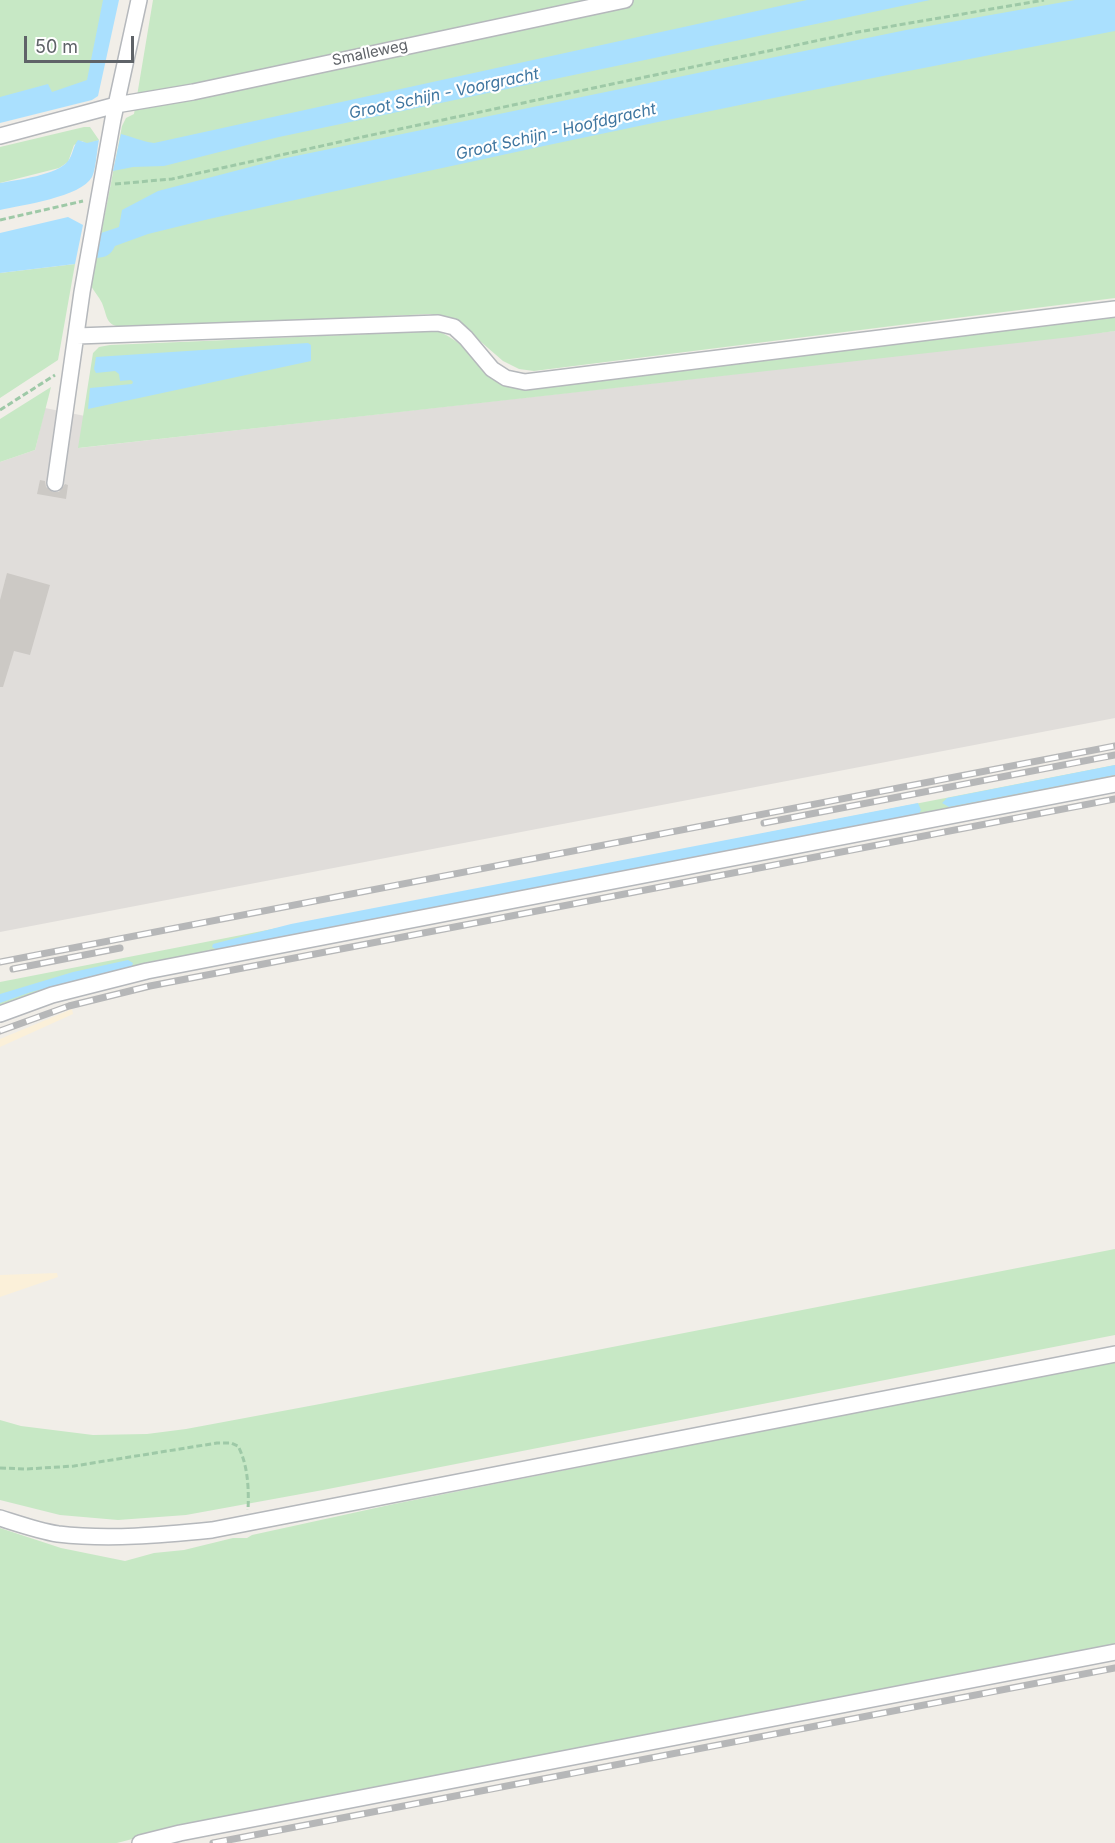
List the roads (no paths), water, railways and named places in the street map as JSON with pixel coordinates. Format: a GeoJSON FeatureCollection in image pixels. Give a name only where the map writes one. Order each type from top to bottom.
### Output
{"type":"FeatureCollection","features":[{"type":"Feature","properties":{"kind":"street"},"geometry":{"type":"LineString","coordinates":[[55,483],[82,292],[114,112],[139,0]]}},
{"type":"Feature","properties":{"kind":"street","name":"Smalleweg"},"geometry":{"type":"LineString","coordinates":[[0,136],[114,112],[204,89],[625,0]]}},
{"type":"Feature","properties":{"kind":"street"},"geometry":{"type":"LineString","coordinates":[[77,336],[438,323],[454,327],[499,374],[525,382],[1115,309]]}},
{"type":"Feature","properties":{"kind":"street"},"geometry":{"type":"LineString","coordinates":[[0,1014],[51,995],[147,971],[1115,784]]}},
{"type":"Feature","properties":{"kind":"street"},"geometry":{"type":"LineString","coordinates":[[0,1518],[57,1534],[147,1536],[212,1530],[1115,1354]]}},
{"type":"Feature","properties":{"kind":"street"},"geometry":{"type":"LineString","coordinates":[[140,1843],[192,1830],[1115,1652]]}},
{"type":"Feature","properties":{"kind":"water"},"geometry":{"type":"Polygon","coordinates":[[[103,0],[119,0],[98,96],[92,100],[0,123],[0,97],[48,84],[52,92],[87,80],[103,0]]]}},
{"type":"Feature","properties":{"kind":"water","name":"Groot Schijn - Voorgracht"},"geometry":{"type":"Polygon","coordinates":[[[807,0],[930,0],[279,137],[164,166],[133,167],[113,171],[121,134],[154,143],[807,0]]]}},
{"type":"Feature","properties":{"kind":"water","name":"Groot Schijn - Hoofdgracht"},"geometry":{"type":"Polygon","coordinates":[[[1075,0],[1115,0],[1115,31],[662,121],[209,219],[148,234],[115,246],[108,255],[97,258],[101,233],[119,227],[122,210],[158,191],[281,159],[906,30],[1075,0]]]}},
{"type":"Feature","properties":{"kind":"water"},"geometry":{"type":"Polygon","coordinates":[[[78,140],[87,143],[99,140],[93,174],[86,184],[64,195],[0,210],[0,183],[36,176],[63,166],[70,159],[78,140]]]}},
{"type":"Feature","properties":{"kind":"water"},"geometry":{"type":"Polygon","coordinates":[[[68,217],[83,225],[75,264],[0,273],[0,233],[68,217]]]}},
{"type":"Feature","properties":{"kind":"water"},"geometry":{"type":"Polygon","coordinates":[[[308,343],[311,345],[311,361],[88,409],[90,388],[132,384],[133,382],[131,380],[120,381],[119,374],[115,371],[96,373],[94,369],[96,357],[308,343]]]}},
{"type":"Feature","properties":{"kind":"water"},"geometry":{"type":"Polygon","coordinates":[[[1115,765],[1115,775],[949,807],[942,803],[947,798],[1115,765]]]}},
{"type":"Feature","properties":{"kind":"water"},"geometry":{"type":"Polygon","coordinates":[[[918,803],[921,810],[919,814],[217,950],[212,947],[213,944],[291,924],[918,803]]]}},
{"type":"Feature","properties":{"kind":"water"},"geometry":{"type":"Polygon","coordinates":[[[128,960],[133,963],[132,966],[31,992],[0,1003],[0,994],[73,972],[128,960]]]}},
{"type":"Feature","properties":{"kind":"railway"},"geometry":{"type":"LineString","coordinates":[[0,962],[1115,746]]}},
{"type":"Feature","properties":{"kind":"railway"},"geometry":{"type":"LineString","coordinates":[[764,823],[1115,755]]}},
{"type":"Feature","properties":{"kind":"railway"},"geometry":{"type":"LineString","coordinates":[[0,1031],[69,1006],[150,986],[1115,799]]}},
{"type":"Feature","properties":{"kind":"railway"},"geometry":{"type":"LineString","coordinates":[[13,969],[120,948]]}},
{"type":"Feature","properties":{"kind":"railway"},"geometry":{"type":"LineString","coordinates":[[213,1843],[1115,1668]]}}]}
